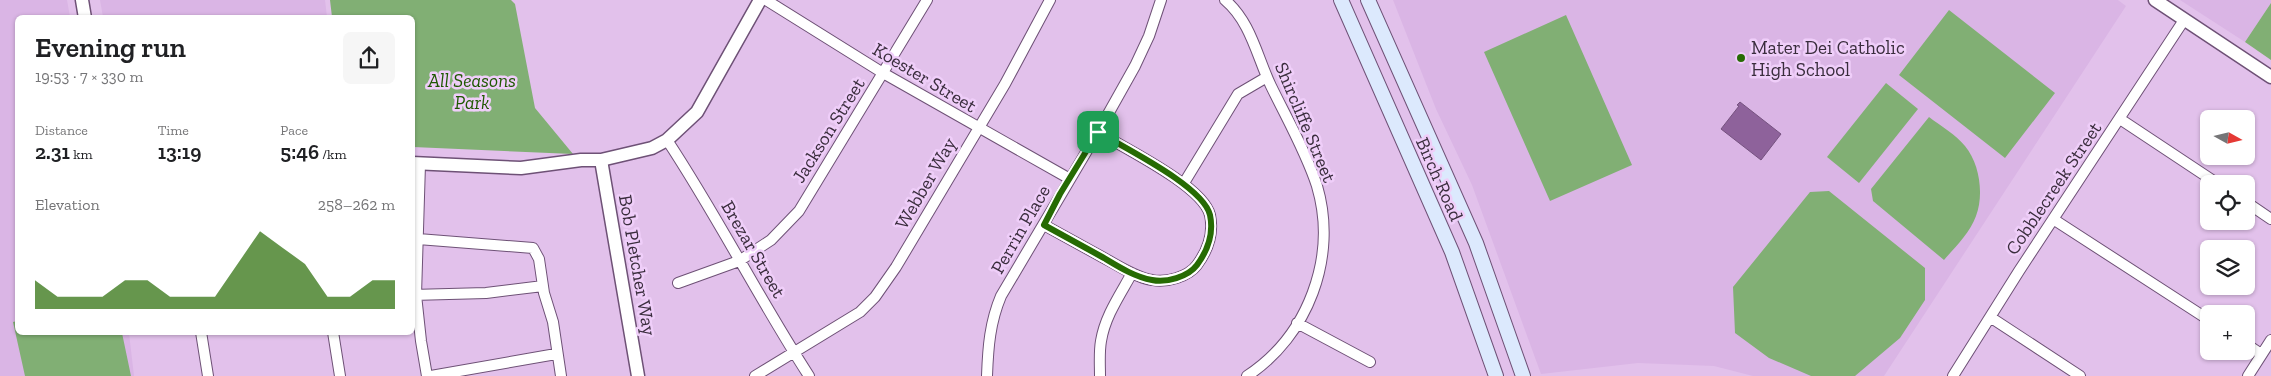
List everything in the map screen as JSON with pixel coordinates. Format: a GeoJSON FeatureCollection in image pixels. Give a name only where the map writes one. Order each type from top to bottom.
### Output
{"type":"FeatureCollection","features":[{"type":"Feature","properties":{"kind":"main road","name":"Birch Road"},"geometry":{"type":"LineString","coordinates":[[1341,0],[1452,252],[1496,376]]}},
{"type":"Feature","properties":{"kind":"main road","name":"Birch Road"},"geometry":{"type":"LineString","coordinates":[[1368,0],[1476,243],[1523,376]]}},
{"type":"Feature","properties":{"kind":"street"},"geometry":{"type":"LineString","coordinates":[[82,0],[84,15]]}},
{"type":"Feature","properties":{"kind":"street"},"geometry":{"type":"LineString","coordinates":[[415,281],[418,239],[416,164],[521,168],[581,160],[601,160],[629,155],[667,140],[697,112],[760,0]]}},
{"type":"Feature","properties":{"kind":"street","name":"Koester Street"},"geometry":{"type":"LineString","coordinates":[[766,0],[883,73],[1070,179]]}},
{"type":"Feature","properties":{"kind":"street","name":"Jackson Street"},"geometry":{"type":"LineString","coordinates":[[678,283],[739,261],[771,240],[798,211],[927,0]]}},
{"type":"Feature","properties":{"kind":"street","name":"Webber Way"},"geometry":{"type":"LineString","coordinates":[[755,376],[860,312],[875,297],[900,261],[1024,50],[1050,0]]}},
{"type":"Feature","properties":{"kind":"street","name":"Perrin Place"},"geometry":{"type":"LineString","coordinates":[[987,376],[988,342],[994,313],[1001,296],[1098,132],[1138,60],[1161,0]]}},
{"type":"Feature","properties":{"kind":"street","name":"Shircliffe Street"},"geometry":{"type":"LineString","coordinates":[[1225,0],[1241,19],[1252,37],[1267,77],[1312,171],[1322,208],[1323,248],[1318,279],[1311,299],[1297,324]]}},
{"type":"Feature","properties":{"kind":"street"},"geometry":{"type":"LineString","coordinates":[[2155,0],[2271,77]]}},
{"type":"Feature","properties":{"kind":"street","name":"Cobblecreek Street"},"geometry":{"type":"LineString","coordinates":[[1953,376],[2053,219],[2184,20]]}},
{"type":"Feature","properties":{"kind":"street"},"geometry":{"type":"LineString","coordinates":[[1184,183],[1238,94],[1267,77]]}},
{"type":"Feature","properties":{"kind":"street"},"geometry":{"type":"LineString","coordinates":[[2120,119],[2204,175]]}},
{"type":"Feature","properties":{"kind":"street"},"geometry":{"type":"LineString","coordinates":[[1044,225],[1132,274],[1152,280],[1166,281],[1195,267],[1207,251],[1211,236],[1210,214],[1201,201],[1184,183],[1098,132]]}},
{"type":"Feature","properties":{"kind":"street","name":"Brezar Street"},"geometry":{"type":"LineString","coordinates":[[667,140],[706,200],[739,261],[809,376]]}},
{"type":"Feature","properties":{"kind":"street","name":"Bob Pletcher Way"},"geometry":{"type":"LineString","coordinates":[[601,160],[638,376]]}},
{"type":"Feature","properties":{"kind":"street"},"geometry":{"type":"LineString","coordinates":[[2255,208],[2271,219]]}},
{"type":"Feature","properties":{"kind":"street"},"geometry":{"type":"LineString","coordinates":[[2053,219],[2200,314]]}},
{"type":"Feature","properties":{"kind":"street"},"geometry":{"type":"LineString","coordinates":[[418,239],[533,248],[539,259],[543,286],[553,322],[556,354],[561,376]]}},
{"type":"Feature","properties":{"kind":"street"},"geometry":{"type":"LineString","coordinates":[[1100,376],[1101,342],[1104,330],[1112,309],[1132,274]]}},
{"type":"Feature","properties":{"kind":"street"},"geometry":{"type":"LineString","coordinates":[[415,295],[486,293],[543,286]]}},
{"type":"Feature","properties":{"kind":"street"},"geometry":{"type":"LineString","coordinates":[[415,302],[427,376]]}},
{"type":"Feature","properties":{"kind":"street"},"geometry":{"type":"LineString","coordinates":[[1990,317],[2080,376]]}},
{"type":"Feature","properties":{"kind":"street"},"geometry":{"type":"LineString","coordinates":[[1247,376],[1279,348],[1297,324],[1370,362]]}},
{"type":"Feature","properties":{"kind":"street"},"geometry":{"type":"LineString","coordinates":[[201,335],[208,376]]}},
{"type":"Feature","properties":{"kind":"street"},"geometry":{"type":"LineString","coordinates":[[333,335],[340,376]]}},
{"type":"Feature","properties":{"kind":"street"},"geometry":{"type":"LineString","coordinates":[[2248,376],[2271,340]]}},
{"type":"Feature","properties":{"kind":"street"},"geometry":{"type":"LineString","coordinates":[[2255,350],[2261,354]]}},
{"type":"Feature","properties":{"kind":"street"},"geometry":{"type":"LineString","coordinates":[[431,376],[556,354]]}},
{"type":"Feature","properties":{"kind":"shaded area"},"geometry":{"type":"Polygon","coordinates":[[[0,0],[67,0],[70,15],[15,15],[15,335],[129,335],[134,376],[0,376],[0,0]]]}},
{"type":"Feature","properties":{"kind":"shaded area"},"geometry":{"type":"Polygon","coordinates":[[[100,0],[325,0],[327,15],[103,15],[100,0]]]}},
{"type":"Feature","properties":{"kind":"shaded area","name":"Mater Dei Catholic High School"},"geometry":{"type":"Polygon","coordinates":[[[1393,0],[2118,0],[2126,6],[1884,376],[1753,376],[1714,366],[1638,363],[1541,374],[1472,185],[1436,109],[1393,0]]]}},
{"type":"Feature","properties":{"kind":"shaded area"},"geometry":{"type":"Polygon","coordinates":[[[2180,0],[2271,0],[2271,3],[2245,42],[2180,0]]]}},
{"type":"Feature","properties":{"kind":"shaded area"},"geometry":{"type":"Polygon","coordinates":[[[1740,102],[1781,134],[1761,160],[1721,129],[1740,102]]]}},
{"type":"Feature","properties":{"kind":"green space","name":"All Seasons Park"},"geometry":{"type":"Polygon","coordinates":[[[330,0],[511,0],[515,4],[535,108],[573,154],[415,147],[415,15],[332,15],[330,0]]]}},
{"type":"Feature","properties":{"kind":"green space"},"geometry":{"type":"Polygon","coordinates":[[[2271,3],[2271,60],[2245,42],[2271,3]]]}},
{"type":"Feature","properties":{"kind":"green space"},"geometry":{"type":"Polygon","coordinates":[[[1949,10],[2055,93],[2005,158],[1899,75],[1949,10]]]}},
{"type":"Feature","properties":{"kind":"green space"},"geometry":{"type":"Polygon","coordinates":[[[1566,15],[1632,165],[1550,201],[1484,52],[1566,15]]]}},
{"type":"Feature","properties":{"kind":"green space"},"geometry":{"type":"Polygon","coordinates":[[[1886,83],[1918,109],[1859,183],[1827,157],[1886,83]]]}},
{"type":"Feature","properties":{"kind":"green space"},"geometry":{"type":"Polygon","coordinates":[[[1929,117],[1953,134],[1970,153],[1977,171],[1980,189],[1976,216],[1970,228],[1944,260],[1873,201],[1871,189],[1929,117]]]}},
{"type":"Feature","properties":{"kind":"green space"},"geometry":{"type":"Polygon","coordinates":[[[1829,191],[1925,268],[1925,300],[1900,338],[1855,376],[1811,376],[1769,358],[1735,333],[1733,287],[1810,192],[1829,191]]]}},
{"type":"Feature","properties":{"kind":"green space"},"geometry":{"type":"Polygon","coordinates":[[[16,335],[122,335],[131,376],[25,376],[16,335]]]}},
{"type":"Feature","properties":{"kind":"place","name":"Mater Dei Catholic High School"},"geometry":{"type":"Point","coordinates":[1741,58]}},
{"type":"Feature","properties":{"kind":"route"},"geometry":{"type":"LineString","coordinates":[[1098,132],[1184,183],[1210,214],[1211,236],[1207,251],[1195,267],[1184,275],[1166,281],[1152,280],[1132,274],[1044,225],[1060,194],[1098,132]]}}]}
